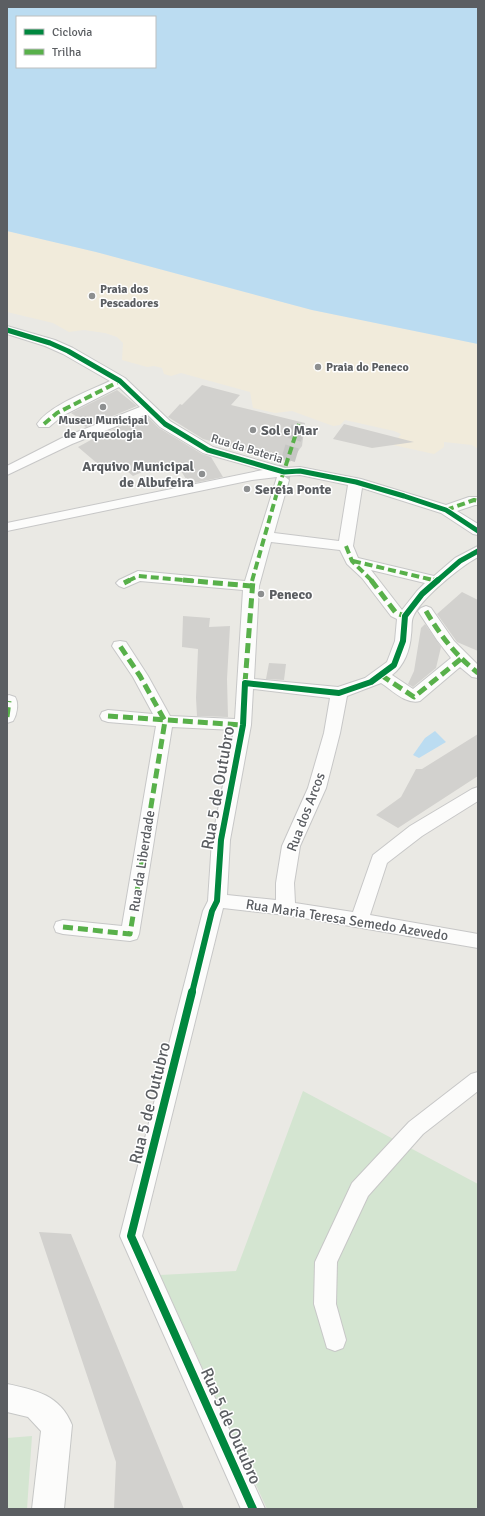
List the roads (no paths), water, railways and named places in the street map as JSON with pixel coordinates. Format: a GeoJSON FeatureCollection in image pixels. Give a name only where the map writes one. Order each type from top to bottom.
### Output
{"type":"FeatureCollection","features":[{"type":"Feature","properties":{"kind":"street","name":"Rua da Bateria"},"geometry":{"type":"LineString","coordinates":[[8,331],[50,344],[68,352],[120,381],[150,408],[165,424],[208,450],[283,476],[300,471],[356,482],[446,510],[478,531]]}},
{"type":"Feature","properties":{"kind":"street"},"geometry":{"type":"LineString","coordinates":[[44,424],[56,413],[120,381]]}},
{"type":"Feature","properties":{"kind":"street"},"geometry":{"type":"LineString","coordinates":[[7,471],[67,441],[87,435],[150,408]]}},
{"type":"Feature","properties":{"kind":"street"},"geometry":{"type":"LineString","coordinates":[[7,527],[252,476],[283,476]]}},
{"type":"Feature","properties":{"kind":"street","name":"Rua 5 de Outubro"},"geometry":{"type":"LineString","coordinates":[[253,1509],[131,1236],[210,918],[216,901],[221,840],[243,725],[251,586],[283,476]]}},
{"type":"Feature","properties":{"kind":"street"},"geometry":{"type":"LineString","coordinates":[[356,482],[346,546],[352,561],[367,575],[396,613],[405,616]]}},
{"type":"Feature","properties":{"kind":"street"},"geometry":{"type":"LineString","coordinates":[[446,510],[474,500],[478,501]]}},
{"type":"Feature","properties":{"kind":"street"},"geometry":{"type":"LineString","coordinates":[[265,537],[346,546]]}},
{"type":"Feature","properties":{"kind":"street"},"geometry":{"type":"LineString","coordinates":[[245,683],[339,693],[371,682],[394,665],[403,641],[405,616],[422,594],[460,561],[478,552]]}},
{"type":"Feature","properties":{"kind":"street"},"geometry":{"type":"LineString","coordinates":[[352,561],[437,581]]}},
{"type":"Feature","properties":{"kind":"street"},"geometry":{"type":"LineString","coordinates":[[124,583],[138,576],[251,586]]}},
{"type":"Feature","properties":{"kind":"street"},"geometry":{"type":"LineString","coordinates":[[426,611],[438,632],[478,673]]}},
{"type":"Feature","properties":{"kind":"street"},"geometry":{"type":"LineString","coordinates":[[120,646],[140,676],[165,721]]}},
{"type":"Feature","properties":{"kind":"street"},"geometry":{"type":"LineString","coordinates":[[381,675],[414,697],[442,672],[462,658]]}},
{"type":"Feature","properties":{"kind":"street","name":"Rua dos Arcos"},"geometry":{"type":"LineString","coordinates":[[286,908],[285,883],[291,846],[317,788],[332,733],[339,693]]}},
{"type":"Feature","properties":{"kind":"street"},"geometry":{"type":"LineString","coordinates":[[108,716],[243,725]]}},
{"type":"Feature","properties":{"kind":"street","name":"Rua da Liberdade"},"geometry":{"type":"LineString","coordinates":[[63,927],[130,934],[165,721]]}},
{"type":"Feature","properties":{"kind":"street"},"geometry":{"type":"LineString","coordinates":[[360,919],[379,860],[416,831],[478,793]]}},
{"type":"Feature","properties":{"kind":"street","name":"Rua Maria Teresa Semedo Azevedo"},"geometry":{"type":"LineString","coordinates":[[216,901],[286,908],[360,919],[478,941]]}},
{"type":"Feature","properties":{"kind":"street"},"geometry":{"type":"LineString","coordinates":[[335,1340],[325,1304],[326,1262],[360,1190],[416,1128],[478,1080]]}},
{"type":"Feature","properties":{"kind":"street"},"geometry":{"type":"LineString","coordinates":[[7,1398],[36,1405],[57,1425],[48,1509]]}},
{"type":"Feature","properties":{"kind":"water"},"geometry":{"type":"Polygon","coordinates":[[[7,7],[478,7],[478,344],[312,310],[96,252],[7,231],[7,7]]]}},
{"type":"Feature","properties":{"kind":"water"},"geometry":{"type":"Polygon","coordinates":[[[435,731],[446,742],[419,758],[413,755],[425,738],[435,731]]]}},
{"type":"Feature","properties":{"kind":"tunnel"},"geometry":{"type":"LineString","coordinates":[[282,480],[299,424]]}},
{"type":"Feature","properties":{"kind":"place","name":"Praia dos Pescadores"},"geometry":{"type":"Point","coordinates":[92,296]}},
{"type":"Feature","properties":{"kind":"place","name":"Praia do Peneco"},"geometry":{"type":"Point","coordinates":[318,367]}},
{"type":"Feature","properties":{"kind":"place","name":"Museu Municipal de Arqueologia"},"geometry":{"type":"Point","coordinates":[103,407]}},
{"type":"Feature","properties":{"kind":"place","name":"Sol e Mar"},"geometry":{"type":"Point","coordinates":[253,430]}},
{"type":"Feature","properties":{"kind":"place","name":"Arquivo Municipal de Albufeira"},"geometry":{"type":"Point","coordinates":[202,474]}},
{"type":"Feature","properties":{"kind":"place","name":"Sereia Ponte"},"geometry":{"type":"Point","coordinates":[247,489]}},
{"type":"Feature","properties":{"kind":"place","name":"Peneco"},"geometry":{"type":"Point","coordinates":[261,594]}}]}
